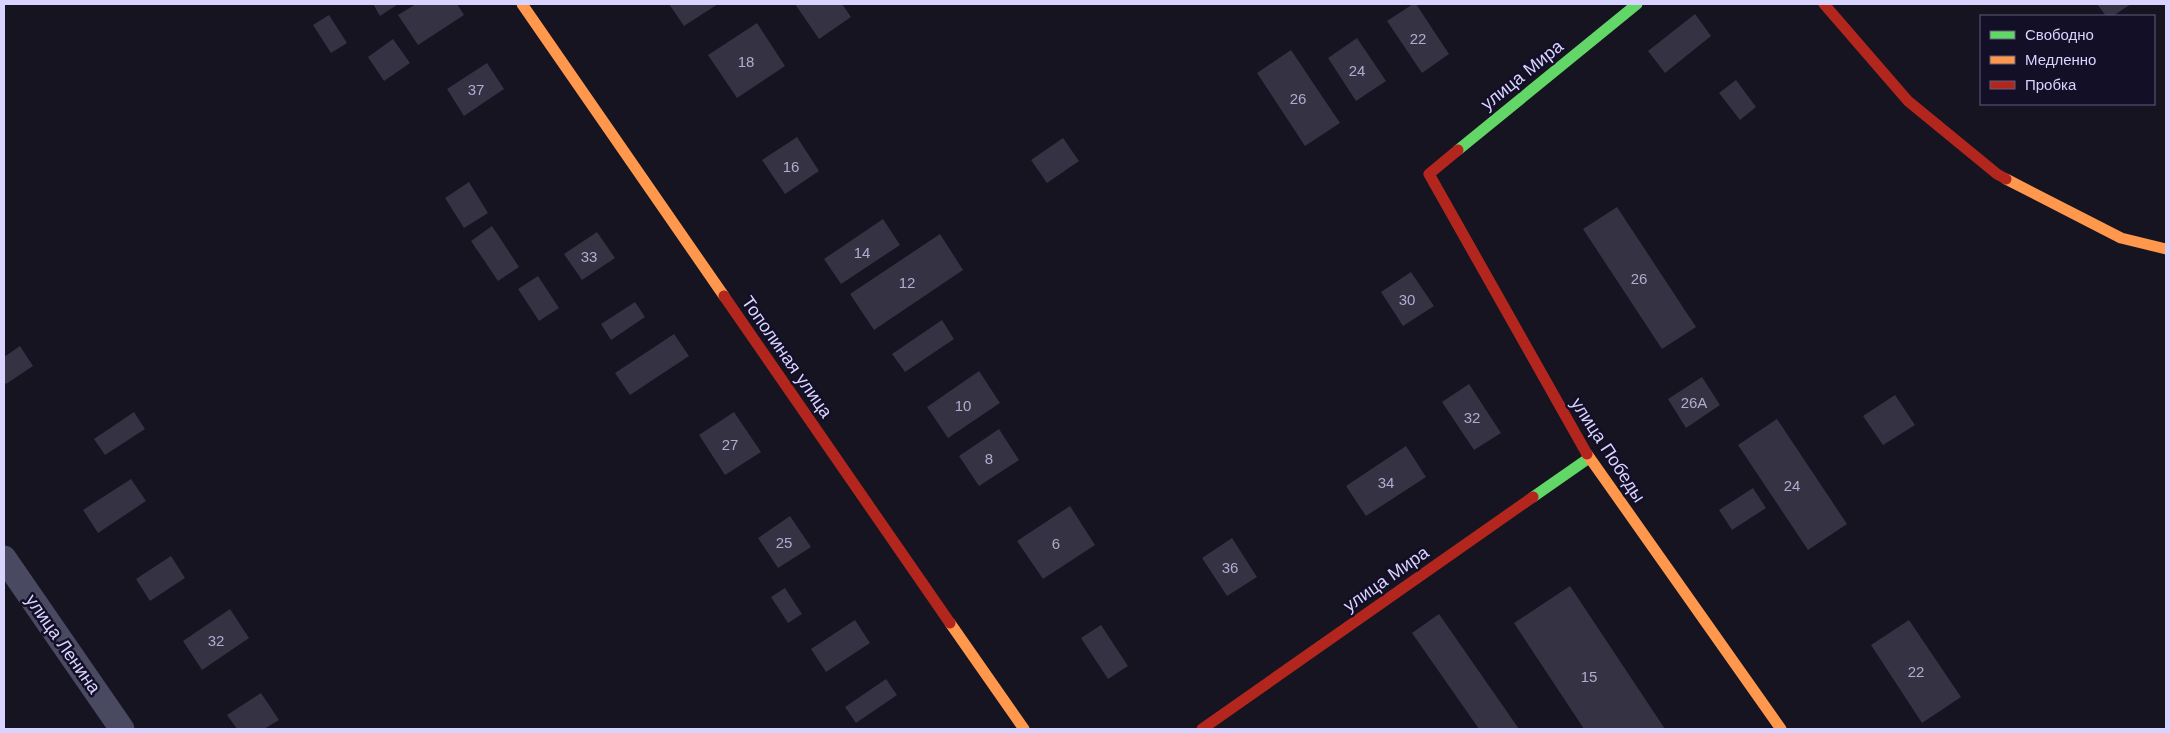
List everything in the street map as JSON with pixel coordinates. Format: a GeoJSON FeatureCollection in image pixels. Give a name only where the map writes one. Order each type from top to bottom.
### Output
{"type":"FeatureCollection","features":[{"type":"Feature","properties":{"kind":"street","name":"Тополиная улица"},"geometry":{"type":"LineString","coordinates":[[522,4],[1024,729]]}},
{"type":"Feature","properties":{"kind":"street","name":"улица Мира"},"geometry":{"type":"LineString","coordinates":[[1429,174],[1637,4]]}},
{"type":"Feature","properties":{"kind":"street"},"geometry":{"type":"LineString","coordinates":[[1824,4],[1908,101],[1997,174],[2121,238],[2166,249]]}},
{"type":"Feature","properties":{"kind":"street","name":"улица Победы"},"geometry":{"type":"LineString","coordinates":[[1429,174],[1589,458],[1781,729]]}},
{"type":"Feature","properties":{"kind":"street","name":"улица Мира"},"geometry":{"type":"LineString","coordinates":[[1202,729],[1589,458]]}},
{"type":"Feature","properties":{"kind":"street","name":"улица Ленина"},"geometry":{"type":"LineString","coordinates":[[4,558],[122,729]]}},
{"type":"Feature","properties":{"kind":"building"},"geometry":{"type":"Polygon","coordinates":[[[373,4],[398,4],[380,16],[373,4]]]}},
{"type":"Feature","properties":{"kind":"building"},"geometry":{"type":"Polygon","coordinates":[[[416,4],[457,4],[464,15],[418,45],[398,15],[416,4]]]}},
{"type":"Feature","properties":{"kind":"building"},"geometry":{"type":"Polygon","coordinates":[[[669,4],[718,4],[684,26],[669,4]]]}},
{"type":"Feature","properties":{"kind":"building"},"geometry":{"type":"Polygon","coordinates":[[[795,4],[842,4],[851,17],[819,39],[795,4]]]}},
{"type":"Feature","properties":{"kind":"building"},"geometry":{"type":"Polygon","coordinates":[[[1413,4],[1416,4],[1449,54],[1422,73],[1387,21],[1413,4]]]}},
{"type":"Feature","properties":{"kind":"building"},"geometry":{"type":"Polygon","coordinates":[[[2097,4],[2131,4],[2114,15],[2105,15],[2097,4]]]}},
{"type":"Feature","properties":{"kind":"building"},"geometry":{"type":"Polygon","coordinates":[[[1695,14],[1711,36],[1665,73],[1648,51],[1695,14]]]}},
{"type":"Feature","properties":{"kind":"building"},"geometry":{"type":"Polygon","coordinates":[[[329,15],[347,43],[331,53],[313,25],[329,15]]]}},
{"type":"Feature","properties":{"kind":"building"},"geometry":{"type":"Polygon","coordinates":[[[757,23],[785,66],[737,98],[708,55],[757,23]]]}},
{"type":"Feature","properties":{"kind":"building"},"geometry":{"type":"Polygon","coordinates":[[[1357,38],[1386,81],[1356,101],[1328,58],[1357,38]]]}},
{"type":"Feature","properties":{"kind":"building"},"geometry":{"type":"Polygon","coordinates":[[[393,39],[410,63],[384,81],[368,57],[393,39]]]}},
{"type":"Feature","properties":{"kind":"building"},"geometry":{"type":"Polygon","coordinates":[[[1291,50],[1340,123],[1305,146],[1257,73],[1291,50]]]}},
{"type":"Feature","properties":{"kind":"building"},"geometry":{"type":"Polygon","coordinates":[[[487,63],[504,89],[464,116],[447,89],[487,63]]]}},
{"type":"Feature","properties":{"kind":"building"},"geometry":{"type":"Polygon","coordinates":[[[1736,80],[1756,107],[1740,120],[1719,93],[1736,80]]]}},
{"type":"Feature","properties":{"kind":"building"},"geometry":{"type":"Polygon","coordinates":[[[797,137],[819,171],[785,194],[762,160],[797,137]]]}},
{"type":"Feature","properties":{"kind":"building"},"geometry":{"type":"Polygon","coordinates":[[[1063,138],[1079,161],[1047,183],[1031,160],[1063,138]]]}},
{"type":"Feature","properties":{"kind":"building"},"geometry":{"type":"Polygon","coordinates":[[[469,182],[488,213],[464,228],[445,198],[469,182]]]}},
{"type":"Feature","properties":{"kind":"building"},"geometry":{"type":"Polygon","coordinates":[[[1617,207],[1696,327],[1662,349],[1583,229],[1617,207]]]}},
{"type":"Feature","properties":{"kind":"building"},"geometry":{"type":"Polygon","coordinates":[[[883,219],[900,245],[841,284],[824,259],[883,219]]]}},
{"type":"Feature","properties":{"kind":"building"},"geometry":{"type":"Polygon","coordinates":[[[492,226],[519,267],[498,281],[471,241],[492,226]]]}},
{"type":"Feature","properties":{"kind":"building"},"geometry":{"type":"Polygon","coordinates":[[[597,232],[615,258],[582,280],[564,254],[597,232]]]}},
{"type":"Feature","properties":{"kind":"building"},"geometry":{"type":"Polygon","coordinates":[[[940,234],[963,270],[874,330],[850,294],[940,234]]]}},
{"type":"Feature","properties":{"kind":"building"},"geometry":{"type":"Polygon","coordinates":[[[1411,272],[1434,306],[1403,326],[1381,292],[1411,272]]]}},
{"type":"Feature","properties":{"kind":"building"},"geometry":{"type":"Polygon","coordinates":[[[538,276],[559,308],[539,321],[518,289],[538,276]]]}},
{"type":"Feature","properties":{"kind":"building"},"geometry":{"type":"Polygon","coordinates":[[[635,302],[645,317],[611,340],[601,324],[635,302]]]}},
{"type":"Feature","properties":{"kind":"building"},"geometry":{"type":"Polygon","coordinates":[[[942,320],[954,339],[905,372],[892,354],[942,320]]]}},
{"type":"Feature","properties":{"kind":"building"},"geometry":{"type":"Polygon","coordinates":[[[674,334],[689,356],[630,395],[615,373],[674,334]]]}},
{"type":"Feature","properties":{"kind":"building"},"geometry":{"type":"Polygon","coordinates":[[[20,346],[33,366],[6,384],[4,381],[4,357],[20,346]]]}},
{"type":"Feature","properties":{"kind":"building"},"geometry":{"type":"Polygon","coordinates":[[[979,371],[1000,403],[948,438],[927,407],[979,371]]]}},
{"type":"Feature","properties":{"kind":"building"},"geometry":{"type":"Polygon","coordinates":[[[1702,377],[1720,405],[1686,428],[1668,399],[1702,377]]]}},
{"type":"Feature","properties":{"kind":"building"},"geometry":{"type":"Polygon","coordinates":[[[1469,384],[1501,433],[1474,450],[1442,402],[1469,384]]]}},
{"type":"Feature","properties":{"kind":"building"},"geometry":{"type":"Polygon","coordinates":[[[1895,395],[1915,425],[1883,445],[1863,416],[1895,395]]]}},
{"type":"Feature","properties":{"kind":"building"},"geometry":{"type":"Polygon","coordinates":[[[134,412],[145,429],[105,455],[94,439],[134,412]]]}},
{"type":"Feature","properties":{"kind":"building"},"geometry":{"type":"Polygon","coordinates":[[[734,412],[761,452],[725,475],[699,435],[734,412]]]}},
{"type":"Feature","properties":{"kind":"building"},"geometry":{"type":"Polygon","coordinates":[[[1777,419],[1847,524],[1808,550],[1738,445],[1777,419]]]}},
{"type":"Feature","properties":{"kind":"building"},"geometry":{"type":"Polygon","coordinates":[[[999,429],[1019,460],[979,486],[959,456],[999,429]]]}},
{"type":"Feature","properties":{"kind":"building"},"geometry":{"type":"Polygon","coordinates":[[[1406,446],[1426,477],[1366,516],[1346,486],[1406,446]]]}},
{"type":"Feature","properties":{"kind":"building"},"geometry":{"type":"Polygon","coordinates":[[[131,479],[146,501],[98,533],[83,510],[131,479]]]}},
{"type":"Feature","properties":{"kind":"building"},"geometry":{"type":"Polygon","coordinates":[[[1753,488],[1766,508],[1732,530],[1719,510],[1753,488]]]}},
{"type":"Feature","properties":{"kind":"building"},"geometry":{"type":"Polygon","coordinates":[[[1070,506],[1095,545],[1043,579],[1017,541],[1070,506]]]}},
{"type":"Feature","properties":{"kind":"building"},"geometry":{"type":"Polygon","coordinates":[[[790,516],[811,547],[778,568],[758,538],[790,516]]]}},
{"type":"Feature","properties":{"kind":"building"},"geometry":{"type":"Polygon","coordinates":[[[1232,538],[1257,577],[1227,596],[1202,558],[1232,538]]]}},
{"type":"Feature","properties":{"kind":"building"},"geometry":{"type":"Polygon","coordinates":[[[171,556],[185,578],[150,601],[136,579],[171,556]]]}},
{"type":"Feature","properties":{"kind":"building"},"geometry":{"type":"Polygon","coordinates":[[[1570,586],[1665,729],[1584,729],[1514,623],[1570,586]]]}},
{"type":"Feature","properties":{"kind":"building"},"geometry":{"type":"Polygon","coordinates":[[[785,588],[802,614],[788,623],[771,597],[785,588]]]}},
{"type":"Feature","properties":{"kind":"building"},"geometry":{"type":"Polygon","coordinates":[[[230,609],[249,638],[202,670],[183,641],[230,609]]]}},
{"type":"Feature","properties":{"kind":"building"},"geometry":{"type":"Polygon","coordinates":[[[1439,614],[1519,729],[1479,729],[1412,633],[1439,614]]]}},
{"type":"Feature","properties":{"kind":"building"},"geometry":{"type":"Polygon","coordinates":[[[855,620],[870,643],[826,672],[811,649],[855,620]]]}},
{"type":"Feature","properties":{"kind":"building"},"geometry":{"type":"Polygon","coordinates":[[[1909,620],[1961,697],[1922,723],[1871,645],[1909,620]]]}},
{"type":"Feature","properties":{"kind":"building"},"geometry":{"type":"Polygon","coordinates":[[[1101,625],[1128,666],[1108,679],[1081,638],[1101,625]]]}},
{"type":"Feature","properties":{"kind":"building"},"geometry":{"type":"Polygon","coordinates":[[[886,679],[897,695],[856,723],[845,707],[886,679]]]}},
{"type":"Feature","properties":{"kind":"building"},"geometry":{"type":"Polygon","coordinates":[[[261,693],[279,720],[264,729],[237,729],[227,715],[261,693]]]}},
{"type":"Feature","properties":{"kind":"traffic: fast"},"geometry":{"type":"LineString","coordinates":[[1458,150],[1637,4]]}},
{"type":"Feature","properties":{"kind":"traffic: fast"},"geometry":{"type":"LineString","coordinates":[[1533,497],[1589,458]]}},
{"type":"Feature","properties":{"kind":"traffic: slow"},"geometry":{"type":"LineString","coordinates":[[522,4],[724,296]]}},
{"type":"Feature","properties":{"kind":"traffic: slow"},"geometry":{"type":"LineString","coordinates":[[2006,179],[2121,238],[2166,249]]}},
{"type":"Feature","properties":{"kind":"traffic: slow"},"geometry":{"type":"LineString","coordinates":[[1587,454],[1781,729]]}},
{"type":"Feature","properties":{"kind":"traffic: slow"},"geometry":{"type":"LineString","coordinates":[[950,623],[1024,729]]}},
{"type":"Feature","properties":{"kind":"traffic: jam"},"geometry":{"type":"LineString","coordinates":[[1824,4],[1908,101],[1997,174],[2006,179]]}},
{"type":"Feature","properties":{"kind":"traffic: jam"},"geometry":{"type":"LineString","coordinates":[[1458,150],[1429,174],[1587,454]]}},
{"type":"Feature","properties":{"kind":"traffic: jam"},"geometry":{"type":"LineString","coordinates":[[724,296],[950,623]]}},
{"type":"Feature","properties":{"kind":"traffic: jam"},"geometry":{"type":"LineString","coordinates":[[1202,729],[1533,497]]}}]}
